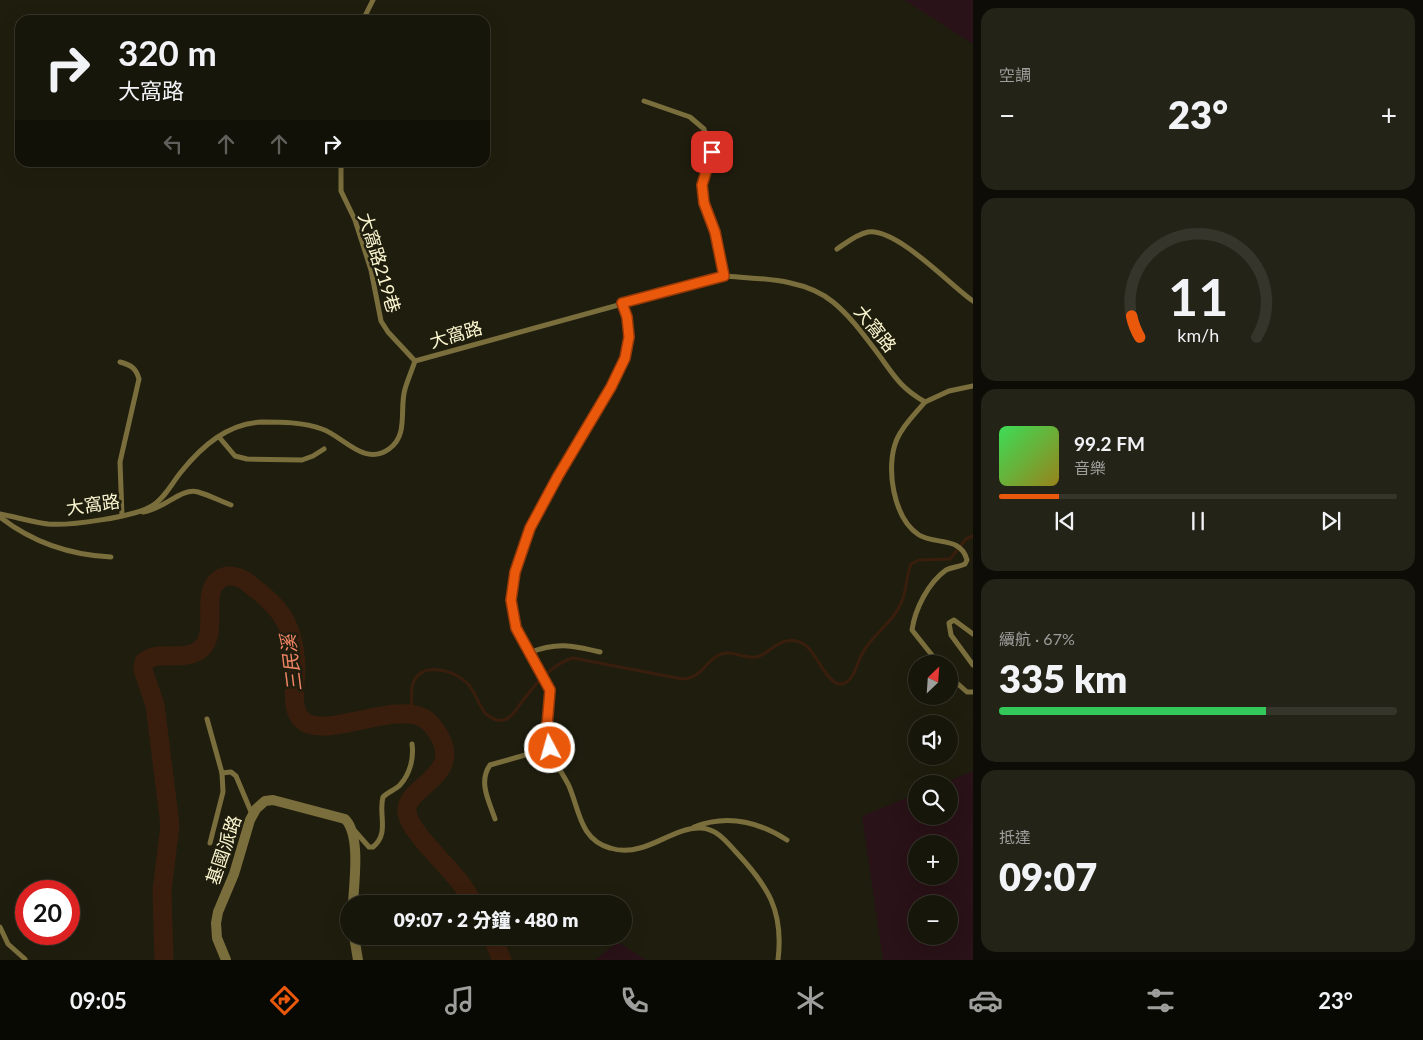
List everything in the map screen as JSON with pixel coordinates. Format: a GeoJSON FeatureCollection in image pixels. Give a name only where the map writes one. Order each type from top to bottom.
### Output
{"type":"FeatureCollection","features":[{"type":"Feature","properties":{"kind":"street","name":"基國派路"},"geometry":{"type":"LineString","coordinates":[[226,960],[217,938],[216,923],[253,815],[265,801],[273,800],[344,819],[349,824]]}},
{"type":"Feature","properties":{"kind":"street"},"geometry":{"type":"LineString","coordinates":[[349,824],[355,859],[353,895]]}},
{"type":"Feature","properties":{"kind":"street"},"geometry":{"type":"LineString","coordinates":[[356,945],[358,960]]}},
{"type":"Feature","properties":{"kind":"lane"},"geometry":{"type":"LineString","coordinates":[[366,15],[373,0]]}},
{"type":"Feature","properties":{"kind":"lane"},"geometry":{"type":"LineString","coordinates":[[644,101],[690,117],[704,129],[712,152],[702,185],[704,203],[715,232],[724,276]]}},
{"type":"Feature","properties":{"kind":"lane","name":"大窩路219巷"},"geometry":{"type":"LineString","coordinates":[[341,167],[341,191],[355,220],[371,270],[381,321],[388,332],[415,361]]}},
{"type":"Feature","properties":{"kind":"lane"},"geometry":{"type":"LineString","coordinates":[[837,249],[866,232],[886,235],[936,269],[973,301]]}},
{"type":"Feature","properties":{"kind":"lane","name":"大窩路"},"geometry":{"type":"LineString","coordinates":[[0,515],[49,524],[138,513],[153,505],[168,491],[186,466],[219,437],[234,426],[246,423],[283,422],[320,428],[331,433],[356,451],[368,455],[379,453],[389,449],[399,437],[405,389],[415,361],[724,276],[768,279],[801,286],[832,301],[853,321],[898,383],[925,402]]}},
{"type":"Feature","properties":{"kind":"lane"},"geometry":{"type":"LineString","coordinates":[[622,303],[627,317],[629,337],[625,358],[611,387],[571,452],[530,528],[515,572],[511,600],[516,628],[550,690],[547,726],[550,748],[573,795],[585,831],[597,844],[612,849],[639,849],[713,820],[733,820],[755,824],[769,829],[787,840]]}},
{"type":"Feature","properties":{"kind":"lane"},"geometry":{"type":"LineString","coordinates":[[120,362],[131,365],[137,372],[139,379],[120,462],[122,516]]}},
{"type":"Feature","properties":{"kind":"lane"},"geometry":{"type":"LineString","coordinates":[[932,655],[912,630],[914,614],[940,576],[948,570],[965,564],[967,560],[963,550],[956,544],[926,539],[917,534],[905,518],[894,495],[892,457],[894,445],[907,422],[925,402],[950,391],[973,386]]}},
{"type":"Feature","properties":{"kind":"lane"},"geometry":{"type":"LineString","coordinates":[[219,437],[234,456],[247,459],[302,460],[324,449]]}},
{"type":"Feature","properties":{"kind":"lane"},"geometry":{"type":"LineString","coordinates":[[138,513],[154,511],[188,491],[197,491],[231,506]]}},
{"type":"Feature","properties":{"kind":"lane"},"geometry":{"type":"LineString","coordinates":[[0,515],[18,530],[61,549],[111,557]]}},
{"type":"Feature","properties":{"kind":"lane"},"geometry":{"type":"LineString","coordinates":[[973,634],[954,620],[949,623],[951,635],[973,665]]}},
{"type":"Feature","properties":{"kind":"lane"},"geometry":{"type":"LineString","coordinates":[[528,653],[548,645],[575,646],[600,652]]}},
{"type":"Feature","properties":{"kind":"lane"},"geometry":{"type":"LineString","coordinates":[[958,684],[967,692],[973,692]]}},
{"type":"Feature","properties":{"kind":"lane"},"geometry":{"type":"LineString","coordinates":[[206,719],[222,773],[223,792],[210,843]]}},
{"type":"Feature","properties":{"kind":"lane"},"geometry":{"type":"LineString","coordinates":[[349,824],[369,847],[373,847],[378,843],[384,822],[384,797],[401,784],[408,772],[414,753],[412,744]]}},
{"type":"Feature","properties":{"kind":"lane"},"geometry":{"type":"LineString","coordinates":[[495,819],[486,793],[486,772],[490,765],[550,748]]}},
{"type":"Feature","properties":{"kind":"lane"},"geometry":{"type":"LineString","coordinates":[[222,773],[231,772],[236,776],[253,815]]}},
{"type":"Feature","properties":{"kind":"lane"},"geometry":{"type":"LineString","coordinates":[[689,829],[712,830],[722,837],[760,878],[769,893],[776,914],[780,946],[778,960]]}},
{"type":"Feature","properties":{"kind":"lane"},"geometry":{"type":"LineString","coordinates":[[0,927],[8,944],[25,959]]}},
{"type":"Feature","properties":{"kind":"shaded area"},"geometry":{"type":"Polygon","coordinates":[[[904,0],[973,0],[973,44],[904,0]]]}},
{"type":"Feature","properties":{"kind":"shaded area"},"geometry":{"type":"Polygon","coordinates":[[[973,771],[973,960],[883,960],[862,816],[908,797],[908,825],[958,825],[958,777],[973,771]]]}},
{"type":"Feature","properties":{"kind":"shaded area"},"geometry":{"type":"Polygon","coordinates":[[[614,945],[623,945],[646,960],[595,960],[614,945]]]}},
{"type":"Feature","properties":{"kind":"waterway"},"geometry":{"type":"LineString","coordinates":[[412,714],[411,694],[413,683],[417,676],[430,670],[446,671],[466,682],[486,714],[494,719],[501,720],[507,719],[512,714],[546,674],[559,664],[573,658],[682,679],[695,676],[714,658],[724,653],[756,657],[786,641],[796,641],[810,649],[830,678],[836,683],[843,684],[852,676],[861,655],[868,645],[898,608],[904,596],[911,564],[919,560],[950,559],[966,539],[973,536]]}},
{"type":"Feature","properties":{"kind":"waterway","name":"三民溪"},"geometry":{"type":"LineString","coordinates":[[164,960],[162,891],[170,825],[155,705],[143,670],[144,662],[157,656],[187,655],[201,649],[209,633],[211,593],[214,585],[220,579],[227,576],[242,579],[260,592],[285,620],[295,653],[294,695],[296,708],[301,719],[312,725],[327,726],[385,715],[403,714],[419,716],[431,724],[442,742],[445,756],[441,767],[434,777],[415,794],[409,803],[407,813],[415,830],[456,877],[468,895]]}},
{"type":"Feature","properties":{"kind":"waterway","name":"三民溪"},"geometry":{"type":"LineString","coordinates":[[496,945],[502,960]]}},
{"type":"Feature","properties":{"kind":"route"},"geometry":{"type":"LineString","coordinates":[[550,748],[547,726],[550,690],[516,628],[511,600],[515,572],[530,528],[594,413],[611,387],[625,358],[629,337],[627,317],[622,303],[724,276],[715,232],[704,203],[702,185],[712,160],[712,152]]}}]}
